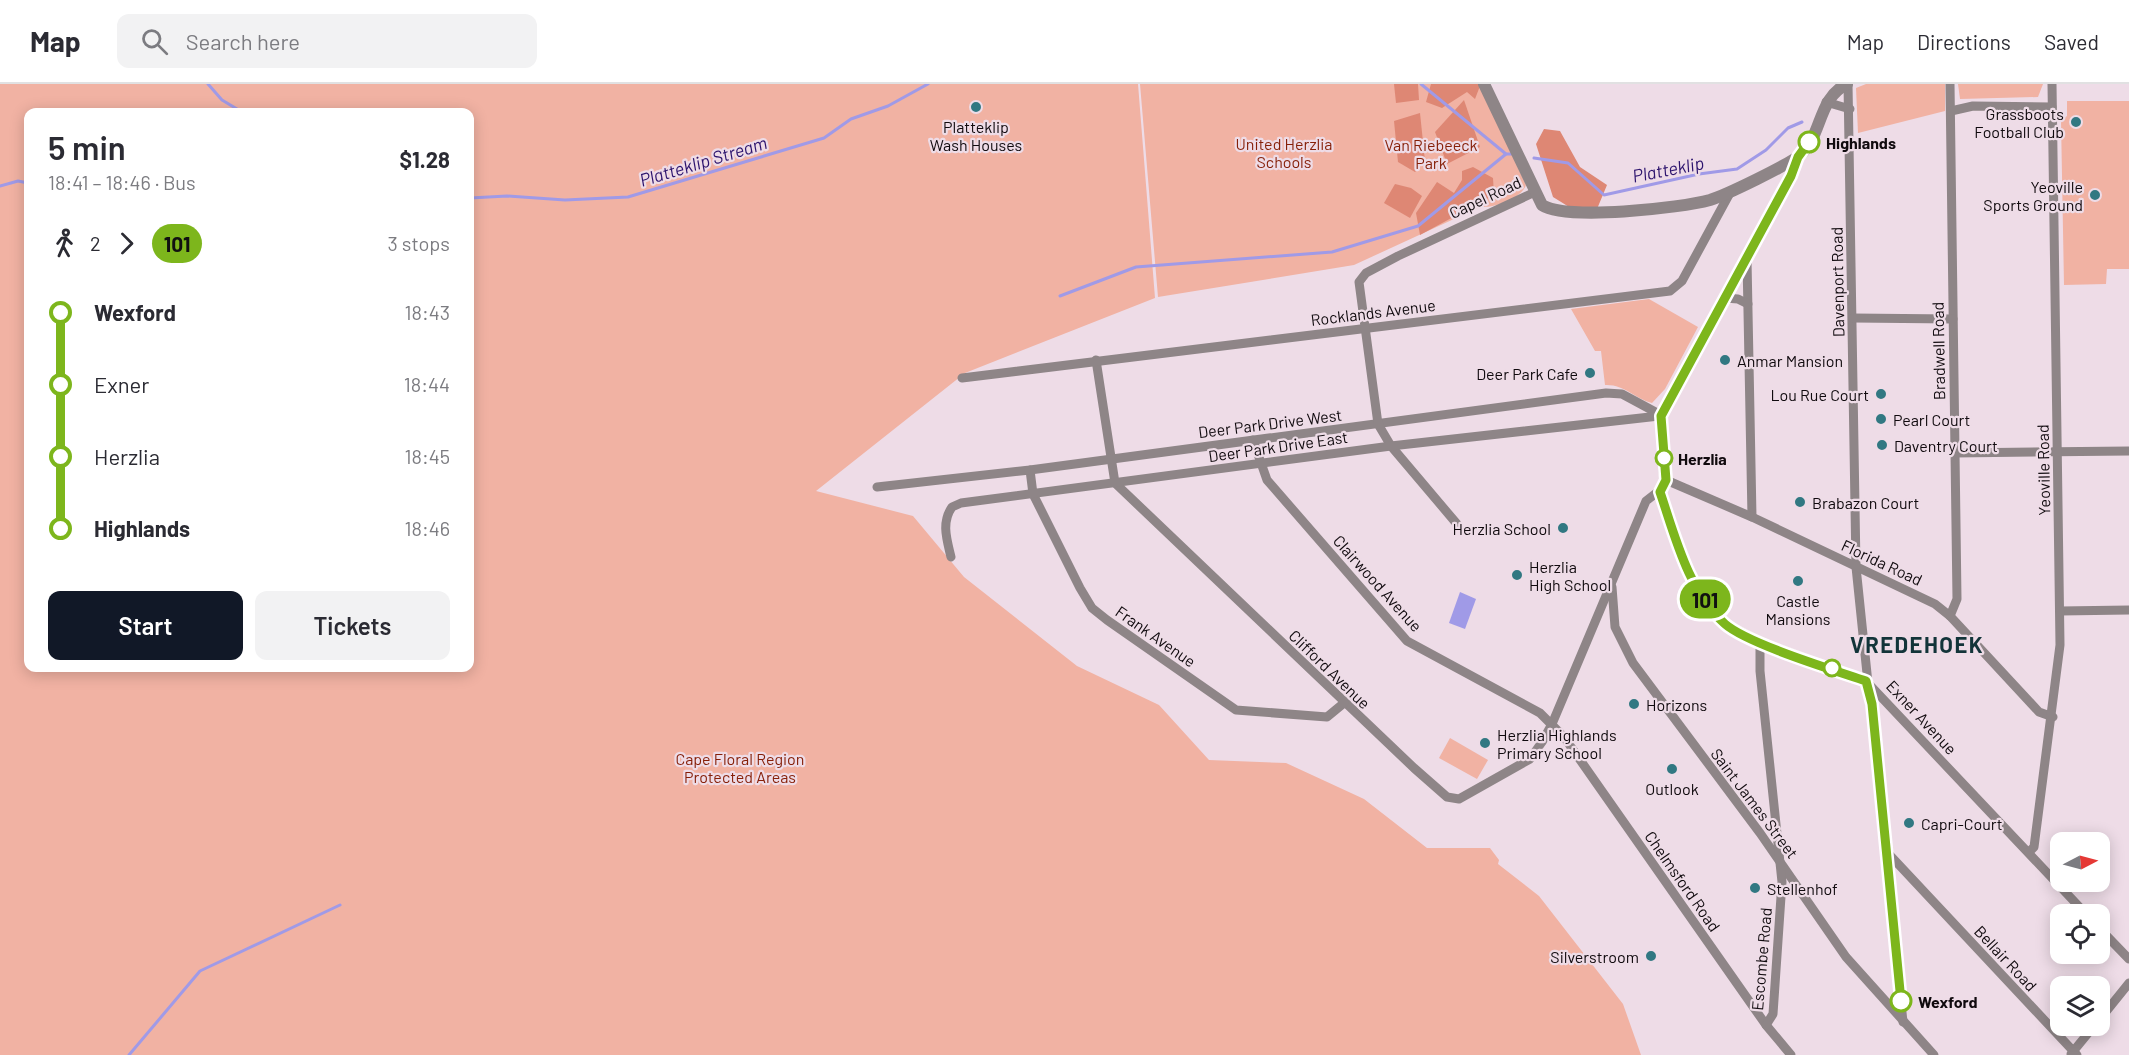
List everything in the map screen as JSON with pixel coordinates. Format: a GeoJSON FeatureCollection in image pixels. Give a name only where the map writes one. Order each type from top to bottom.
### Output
{"type":"FeatureCollection","features":[{"type":"Feature","properties":{"kind":"street"},"geometry":{"type":"LineString","coordinates":[[1484,84],[1535,192]]}},
{"type":"Feature","properties":{"kind":"street"},"geometry":{"type":"LineString","coordinates":[[1552,724],[1646,501],[1660,492],[1666,480],[1661,416],[1791,176],[1798,157],[1805,150],[1826,102],[1833,93],[1848,84]]}},
{"type":"Feature","properties":{"kind":"street","name":"Davenport Road"},"geometry":{"type":"LineString","coordinates":[[1848,84],[1856,567],[1866,681],[1872,704],[1903,1022]]}},
{"type":"Feature","properties":{"kind":"street","name":"Bradwell Road"},"geometry":{"type":"LineString","coordinates":[[1950,84],[1957,599],[1950,616]]}},
{"type":"Feature","properties":{"kind":"street","name":"Yeoville Road"},"geometry":{"type":"LineString","coordinates":[[2029,852],[2034,847],[2053,717],[2060,645],[2052,84]]}},
{"type":"Feature","properties":{"kind":"street"},"geometry":{"type":"LineString","coordinates":[[1826,102],[1850,109]]}},
{"type":"Feature","properties":{"kind":"street"},"geometry":{"type":"LineString","coordinates":[[1951,111],[1973,106],[2052,107]]}},
{"type":"Feature","properties":{"kind":"street","name":"Capel Road"},"geometry":{"type":"LineString","coordinates":[[1365,328],[1359,282],[1366,273],[1535,192],[1542,205],[1548,210],[1594,214],[1708,200],[1798,157]]}},
{"type":"Feature","properties":{"kind":"street","name":"Rocklands Avenue"},"geometry":{"type":"LineString","coordinates":[[962,378],[1670,291],[1682,281],[1731,191]]}},
{"type":"Feature","properties":{"kind":"street"},"geometry":{"type":"LineString","coordinates":[[1747,258],[1752,517]]}},
{"type":"Feature","properties":{"kind":"street"},"geometry":{"type":"LineString","coordinates":[[1725,298],[1738,298],[1748,304]]}},
{"type":"Feature","properties":{"kind":"street"},"geometry":{"type":"LineString","coordinates":[[1853,318],[1953,319]]}},
{"type":"Feature","properties":{"kind":"street"},"geometry":{"type":"LineString","coordinates":[[1365,328],[1378,424],[1391,446],[1457,524]]}},
{"type":"Feature","properties":{"kind":"street"},"geometry":{"type":"LineString","coordinates":[[1096,360],[1115,483]]}},
{"type":"Feature","properties":{"kind":"street","name":"Deer Park Drive West"},"geometry":{"type":"LineString","coordinates":[[877,487],[1030,470],[1606,393],[1622,394]]}},
{"type":"Feature","properties":{"kind":"street"},"geometry":{"type":"LineString","coordinates":[[1622,394],[1661,416]]}},
{"type":"Feature","properties":{"kind":"street"},"geometry":{"type":"LineString","coordinates":[[1622,394],[1628,406],[1624,419]]}},
{"type":"Feature","properties":{"kind":"street","name":"Deer Park Drive East"},"geometry":{"type":"LineString","coordinates":[[951,557],[945,525],[949,510],[954,505],[1391,446],[1661,416]]}},
{"type":"Feature","properties":{"kind":"street","name":"Clairwood Avenue"},"geometry":{"type":"LineString","coordinates":[[1253,440],[1267,480],[1407,641],[1540,713],[1552,724]]}},
{"type":"Feature","properties":{"kind":"street"},"geometry":{"type":"LineString","coordinates":[[1954,453],[2129,452]]}},
{"type":"Feature","properties":{"kind":"street","name":"Frank Avenue"},"geometry":{"type":"LineString","coordinates":[[1030,470],[1033,494],[1092,608],[1228,705],[1247,712],[1321,717],[1334,714],[1344,703]]}},
{"type":"Feature","properties":{"kind":"street","name":"Florida Road"},"geometry":{"type":"LineString","coordinates":[[1666,480],[1752,517],[1935,604],[1950,616],[2038,712],[2053,717]]}},
{"type":"Feature","properties":{"kind":"street","name":"Clifford Avenue"},"geometry":{"type":"LineString","coordinates":[[1115,483],[1344,703],[1439,791],[1453,799],[1468,796],[1530,759],[1552,724]]}},
{"type":"Feature","properties":{"kind":"street","name":"Exner Avenue"},"geometry":{"type":"LineString","coordinates":[[1660,492],[1688,569],[1706,601],[1725,623],[1760,642],[1866,681],[2077,904]]}},
{"type":"Feature","properties":{"kind":"street","name":"Saint James Street"},"geometry":{"type":"LineString","coordinates":[[1612,579],[1612,609],[1622,645],[1846,957],[1934,1055]]}},
{"type":"Feature","properties":{"kind":"street"},"geometry":{"type":"LineString","coordinates":[[2060,611],[2129,610]]}},
{"type":"Feature","properties":{"kind":"street","name":"Escombe Road"},"geometry":{"type":"LineString","coordinates":[[1760,642],[1760,671],[1782,882],[1773,1014],[1766,1025]]}},
{"type":"Feature","properties":{"kind":"street","name":"Chelmsford Road"},"geometry":{"type":"LineString","coordinates":[[1552,724],[1766,1025],[1791,1055]]}},
{"type":"Feature","properties":{"kind":"street","name":"Bellair Road"},"geometry":{"type":"LineString","coordinates":[[1886,851],[2074,1054]]}},
{"type":"Feature","properties":{"kind":"street"},"geometry":{"type":"LineString","coordinates":[[1890,883],[1901,877],[1914,882]]}},
{"type":"Feature","properties":{"kind":"street"},"geometry":{"type":"LineString","coordinates":[[2110,939],[2129,959]]}},
{"type":"Feature","properties":{"kind":"street"},"geometry":{"type":"LineString","coordinates":[[1883,1000],[1893,993],[1899,981]]}},
{"type":"Feature","properties":{"kind":"street"},"geometry":{"type":"LineString","coordinates":[[2110,1007],[2129,983]]}},
{"type":"Feature","properties":{"kind":"street"},"geometry":{"type":"LineString","coordinates":[[2074,1054],[2087,1036]]}},
{"type":"Feature","properties":{"kind":"green space","name":"Cape Floral Region Protected Areas"},"geometry":{"type":"Polygon","coordinates":[[[0,84],[1138,84],[1155,298],[965,373],[816,491],[913,516],[964,577],[1077,666],[1159,705],[1209,760],[1286,763],[1364,799],[1427,848],[1490,848],[1499,860],[1498,864],[1539,896],[1623,1004],[1641,1055],[0,1055],[0,84]]]}},
{"type":"Feature","properties":{"kind":"green space"},"geometry":{"type":"Polygon","coordinates":[[[1140,84],[1479,84],[1526,185],[1519,194],[1506,202],[1480,207],[1354,265],[1158,297],[1140,84]]]}},
{"type":"Feature","properties":{"kind":"green space"},"geometry":{"type":"Polygon","coordinates":[[[1866,84],[1945,84],[1945,111],[1858,133],[1856,88],[1866,84]]]}},
{"type":"Feature","properties":{"kind":"green space"},"geometry":{"type":"Polygon","coordinates":[[[1958,84],[2043,84],[2038,97],[1960,99],[1958,84]]]}},
{"type":"Feature","properties":{"kind":"green space","name":"Yeoville Sports Ground"},"geometry":{"type":"Polygon","coordinates":[[[2067,101],[2129,101],[2129,269],[2107,269],[2106,284],[2064,285],[2061,121],[2067,116],[2067,101]]]}},
{"type":"Feature","properties":{"kind":"green space"},"geometry":{"type":"Polygon","coordinates":[[[1649,299],[1698,327],[1665,389],[1652,403],[1618,387],[1605,385],[1601,351],[1595,351],[1571,309],[1649,299]]]}},
{"type":"Feature","properties":{"kind":"green space"},"geometry":{"type":"Polygon","coordinates":[[[1450,738],[1488,760],[1477,779],[1439,758],[1450,738]]]}},
{"type":"Feature","properties":{"kind":"shaded area"},"geometry":{"type":"Polygon","coordinates":[[[1394,84],[1418,84],[1419,100],[1396,103],[1394,84]]]}},
{"type":"Feature","properties":{"kind":"shaded area"},"geometry":{"type":"Polygon","coordinates":[[[1431,84],[1479,84],[1480,86],[1475,99],[1467,92],[1442,108],[1426,102],[1431,84]]]}},
{"type":"Feature","properties":{"kind":"shaded area"},"geometry":{"type":"Polygon","coordinates":[[[1464,100],[1480,147],[1447,164],[1435,132],[1464,100]]]}},
{"type":"Feature","properties":{"kind":"shaded area"},"geometry":{"type":"Polygon","coordinates":[[[1420,113],[1425,161],[1415,172],[1398,162],[1394,121],[1420,113]]]}},
{"type":"Feature","properties":{"kind":"shaded area"},"geometry":{"type":"Polygon","coordinates":[[[1544,129],[1560,131],[1580,167],[1607,185],[1597,209],[1574,210],[1553,197],[1536,144],[1544,129]]]}},
{"type":"Feature","properties":{"kind":"shaded area"},"geometry":{"type":"Polygon","coordinates":[[[1473,167],[1493,178],[1494,195],[1420,235],[1416,213],[1437,182],[1454,193],[1462,180],[1462,171],[1473,167]]]}},
{"type":"Feature","properties":{"kind":"shaded area"},"geometry":{"type":"Polygon","coordinates":[[[1395,184],[1411,188],[1422,196],[1410,218],[1384,203],[1395,184]]]}},
{"type":"Feature","properties":{"kind":"shaded area"},"geometry":{"type":"Polygon","coordinates":[[[1460,592],[1476,599],[1465,629],[1449,623],[1460,592]]]}},
{"type":"Feature","properties":{"kind":"waterway","name":"Platteklip Stream"},"geometry":{"type":"LineString","coordinates":[[208,84],[222,100],[235,108]]}},
{"type":"Feature","properties":{"kind":"waterway","name":"Platteklip Stream"},"geometry":{"type":"LineString","coordinates":[[474,198],[507,196],[565,200],[628,197],[824,138],[851,119],[888,106],[928,84]]}},
{"type":"Feature","properties":{"kind":"waterway","name":"Platteklip"},"geometry":{"type":"LineString","coordinates":[[1421,84],[1506,154],[1512,154]]}},
{"type":"Feature","properties":{"kind":"waterway","name":"Platteklip"},"geometry":{"type":"LineString","coordinates":[[1534,158],[1568,163],[1604,195],[1699,174],[1737,169],[1766,150],[1788,128],[1802,122]]}},
{"type":"Feature","properties":{"kind":"waterway"},"geometry":{"type":"LineString","coordinates":[[1060,296],[1136,267],[1332,252],[1418,226],[1506,154]]}},
{"type":"Feature","properties":{"kind":"waterway"},"geometry":{"type":"LineString","coordinates":[[0,186],[18,181],[24,182]]}},
{"type":"Feature","properties":{"kind":"waterway"},"geometry":{"type":"LineString","coordinates":[[129,1055],[200,971],[340,905]]}},
{"type":"Feature","properties":{"kind":"bus line","name":"101"},"geometry":{"type":"LineString","coordinates":[[1809,142],[1798,157],[1791,176],[1661,416],[1666,480],[1660,492],[1688,569],[1706,601],[1725,623],[1760,642],[1866,681],[1872,704],[1901,1001]]}},
{"type":"Feature","properties":{"kind":"place","name":"Platteklip Wash Houses"},"geometry":{"type":"Point","coordinates":[976,107]}},
{"type":"Feature","properties":{"kind":"place","name":"Grassboots Football Club"},"geometry":{"type":"Point","coordinates":[2076,122]}},
{"type":"Feature","properties":{"kind":"place","name":"Highlands"},"geometry":{"type":"Point","coordinates":[1809,142]}},
{"type":"Feature","properties":{"kind":"place","name":"Yeoville Sports Ground"},"geometry":{"type":"Point","coordinates":[2095,195]}},
{"type":"Feature","properties":{"kind":"place","name":"Anmar Mansion"},"geometry":{"type":"Point","coordinates":[1725,360]}},
{"type":"Feature","properties":{"kind":"place","name":"Deer Park Cafe"},"geometry":{"type":"Point","coordinates":[1590,373]}},
{"type":"Feature","properties":{"kind":"place","name":"Lou Rue Court"},"geometry":{"type":"Point","coordinates":[1881,394]}},
{"type":"Feature","properties":{"kind":"place","name":"Pearl Court"},"geometry":{"type":"Point","coordinates":[1881,419]}},
{"type":"Feature","properties":{"kind":"place","name":"Daventry Court"},"geometry":{"type":"Point","coordinates":[1882,445]}},
{"type":"Feature","properties":{"kind":"place","name":"Herzlia"},"geometry":{"type":"Point","coordinates":[1664,458]}},
{"type":"Feature","properties":{"kind":"place","name":"Brabazon Court"},"geometry":{"type":"Point","coordinates":[1800,502]}},
{"type":"Feature","properties":{"kind":"place","name":"Herzlia School"},"geometry":{"type":"Point","coordinates":[1563,528]}},
{"type":"Feature","properties":{"kind":"place","name":"Herzlia High School"},"geometry":{"type":"Point","coordinates":[1517,575]}},
{"type":"Feature","properties":{"kind":"place","name":"Castle Mansions"},"geometry":{"type":"Point","coordinates":[1798,581]}},
{"type":"Feature","properties":{"kind":"place","name":"Horizons"},"geometry":{"type":"Point","coordinates":[1634,704]}},
{"type":"Feature","properties":{"kind":"place","name":"Herzlia Highlands Primary School"},"geometry":{"type":"Point","coordinates":[1485,743]}},
{"type":"Feature","properties":{"kind":"place","name":"Outlook"},"geometry":{"type":"Point","coordinates":[1672,769]}},
{"type":"Feature","properties":{"kind":"place","name":"Capri-Court"},"geometry":{"type":"Point","coordinates":[1909,823]}},
{"type":"Feature","properties":{"kind":"place","name":"Stellenhof"},"geometry":{"type":"Point","coordinates":[1755,888]}},
{"type":"Feature","properties":{"kind":"place","name":"Silverstroom"},"geometry":{"type":"Point","coordinates":[1651,956]}},
{"type":"Feature","properties":{"kind":"place","name":"Wexford"},"geometry":{"type":"Point","coordinates":[1901,1001]}},
{"type":"Feature","properties":{"kind":"district","name":"VREDEHOEK"},"geometry":{"type":"Point","coordinates":[1917,644]}},
{"type":"Feature","properties":{"kind":"park label","name":"United Herzlia Schools"},"geometry":{"type":"Point","coordinates":[1284,152]}},
{"type":"Feature","properties":{"kind":"park label","name":"Van Riebeeck Park"},"geometry":{"type":"Point","coordinates":[1431,153]}}]}
